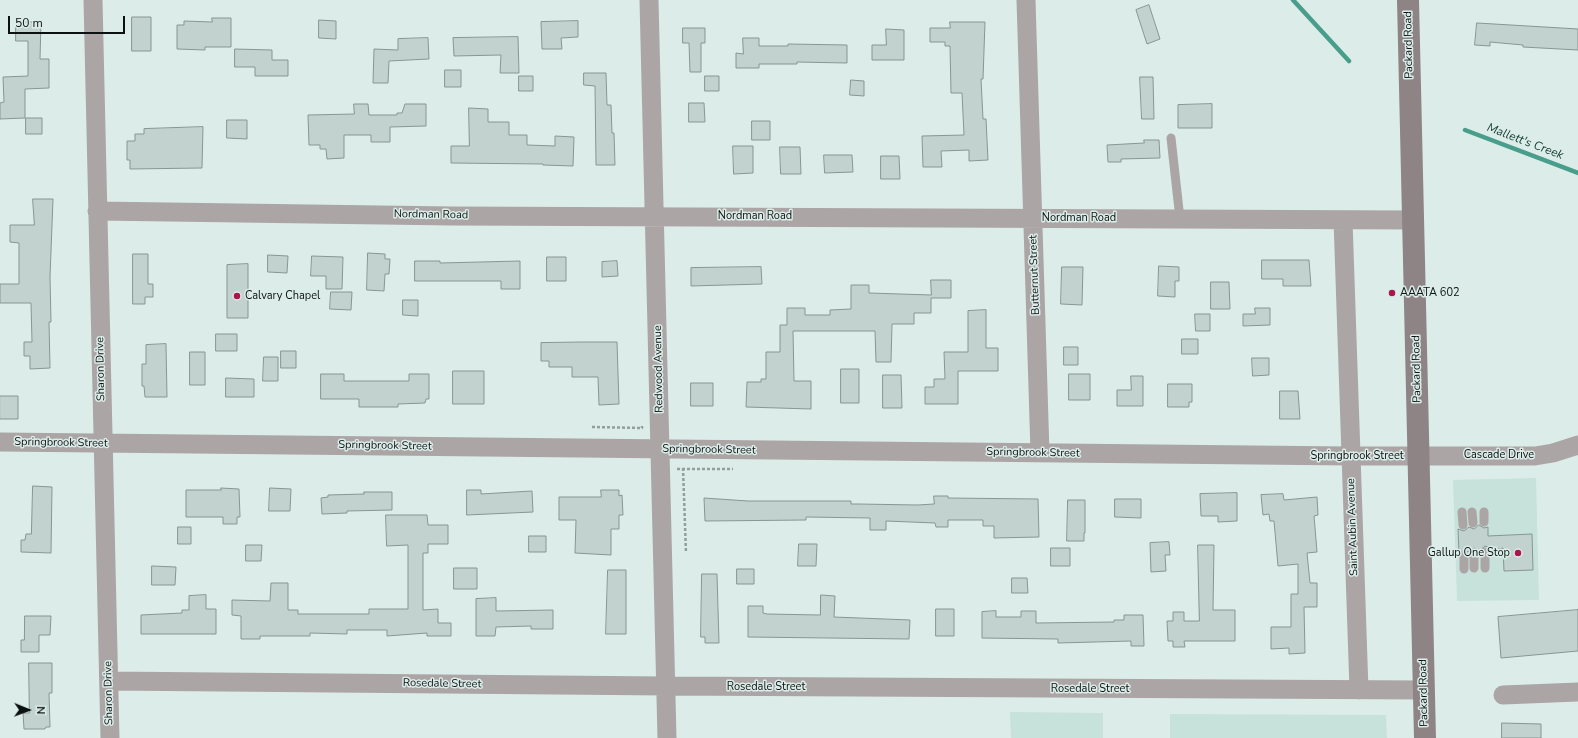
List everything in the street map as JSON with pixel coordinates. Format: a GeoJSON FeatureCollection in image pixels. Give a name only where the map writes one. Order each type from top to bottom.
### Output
{"type":"FeatureCollection","features":[{"type":"Feature","properties":{"kind":"main road","name":"Packard Road"},"geometry":{"type":"LineString","coordinates":[[1408,0],[1425,738]]}},
{"type":"Feature","properties":{"kind":"street","name":"Sharon Drive"},"geometry":{"type":"LineString","coordinates":[[93,0],[102,443],[110,738]]}},
{"type":"Feature","properties":{"kind":"street","name":"Redwood Avenue"},"geometry":{"type":"LineString","coordinates":[[649,0],[667,738]]}},
{"type":"Feature","properties":{"kind":"street","name":"Butternut Street"},"geometry":{"type":"LineString","coordinates":[[1026,0],[1040,453]]}},
{"type":"Feature","properties":{"kind":"street","name":"Nordman Road"},"geometry":{"type":"LineString","coordinates":[[97,211],[452,216],[655,215],[1413,220]]}},
{"type":"Feature","properties":{"kind":"street","name":"Saint Aubin Avenue"},"geometry":{"type":"LineString","coordinates":[[1343,220],[1359,690]]}},
{"type":"Feature","properties":{"kind":"street","name":"Springbrook Street"},"geometry":{"type":"LineString","coordinates":[[0,442],[1419,456]]}},
{"type":"Feature","properties":{"kind":"street","name":"Cascade Drive"},"geometry":{"type":"LineString","coordinates":[[1419,456],[1535,456],[1553,453],[1578,445]]}},
{"type":"Feature","properties":{"kind":"street","name":"Rosedale Street"},"geometry":{"type":"LineString","coordinates":[[109,681],[1424,690]]}},
{"type":"Feature","properties":{"kind":"street"},"geometry":{"type":"LineString","coordinates":[[1503,695],[1578,692]]}},
{"type":"Feature","properties":{"kind":"lane"},"geometry":{"type":"LineString","coordinates":[[1171,138],[1180,219]]}},
{"type":"Feature","properties":{"kind":"lane"},"geometry":{"type":"LineString","coordinates":[[1462,512],[1463,525]]}},
{"type":"Feature","properties":{"kind":"lane"},"geometry":{"type":"LineString","coordinates":[[1472,512],[1473,523]]}},
{"type":"Feature","properties":{"kind":"lane"},"geometry":{"type":"LineString","coordinates":[[1485,552],[1485,568]]}},
{"type":"Feature","properties":{"kind":"lane"},"geometry":{"type":"LineString","coordinates":[[1474,554],[1474,568]]}},
{"type":"Feature","properties":{"kind":"lane"},"geometry":{"type":"LineString","coordinates":[[1464,556],[1464,569]]}},
{"type":"Feature","properties":{"kind":"path"},"geometry":{"type":"LineString","coordinates":[[592,427],[642,428],[641,420]]}},
{"type":"Feature","properties":{"kind":"path"},"geometry":{"type":"LineString","coordinates":[[683,449],[686,553]]}},
{"type":"Feature","properties":{"kind":"shaded area"},"geometry":{"type":"Polygon","coordinates":[[[1536,478],[1539,600],[1457,601],[1453,480],[1536,478]]]}},
{"type":"Feature","properties":{"kind":"shaded area"},"geometry":{"type":"Polygon","coordinates":[[[1010,712],[1103,713],[1103,738],[1011,738],[1010,712]]]}},
{"type":"Feature","properties":{"kind":"shaded area"},"geometry":{"type":"Polygon","coordinates":[[[1170,714],[1386,715],[1387,738],[1170,738],[1170,714]]]}},
{"type":"Feature","properties":{"kind":"building"},"geometry":{"type":"Polygon","coordinates":[[[1149,5],[1160,39],[1147,44],[1136,10],[1149,5]]]}},
{"type":"Feature","properties":{"kind":"building"},"geometry":{"type":"Polygon","coordinates":[[[132,17],[151,17],[151,51],[132,51],[132,17]]]}},
{"type":"Feature","properties":{"kind":"building"},"geometry":{"type":"Polygon","coordinates":[[[212,18],[231,18],[231,47],[205,47],[205,50],[177,49],[177,25],[184,25],[184,21],[212,22],[212,18]]]}},
{"type":"Feature","properties":{"kind":"building"},"geometry":{"type":"Polygon","coordinates":[[[319,20],[336,21],[336,39],[319,38],[319,20]]]}},
{"type":"Feature","properties":{"kind":"building"},"geometry":{"type":"Polygon","coordinates":[[[578,21],[578,37],[561,38],[562,49],[542,49],[541,22],[578,21]]]}},
{"type":"Feature","properties":{"kind":"building"},"geometry":{"type":"Polygon","coordinates":[[[16,22],[41,22],[40,59],[49,59],[49,88],[25,89],[25,118],[0,119],[0,103],[4,102],[3,77],[28,76],[28,41],[16,41],[16,22]]]}},
{"type":"Feature","properties":{"kind":"building"},"geometry":{"type":"Polygon","coordinates":[[[950,22],[985,22],[983,79],[981,79],[983,119],[986,119],[988,160],[969,161],[969,150],[941,151],[942,167],[923,167],[922,136],[964,135],[962,93],[951,93],[950,46],[945,46],[945,42],[930,42],[930,28],[950,28],[950,22]]]}},
{"type":"Feature","properties":{"kind":"building"},"geometry":{"type":"Polygon","coordinates":[[[1477,23],[1578,29],[1578,50],[1523,47],[1523,45],[1490,42],[1490,46],[1475,45],[1477,23]]]}},
{"type":"Feature","properties":{"kind":"building"},"geometry":{"type":"Polygon","coordinates":[[[683,28],[705,28],[705,43],[701,43],[701,72],[690,72],[689,43],[683,43],[683,28]]]}},
{"type":"Feature","properties":{"kind":"building"},"geometry":{"type":"Polygon","coordinates":[[[886,29],[904,30],[904,60],[872,60],[872,45],[886,45],[886,29]]]}},
{"type":"Feature","properties":{"kind":"building"},"geometry":{"type":"Polygon","coordinates":[[[518,37],[519,73],[500,73],[501,55],[454,56],[453,38],[518,37]]]}},
{"type":"Feature","properties":{"kind":"building"},"geometry":{"type":"Polygon","coordinates":[[[428,38],[429,59],[389,61],[388,83],[373,83],[374,49],[398,50],[398,39],[428,38]]]}},
{"type":"Feature","properties":{"kind":"building"},"geometry":{"type":"Polygon","coordinates":[[[743,38],[759,38],[759,46],[788,46],[788,44],[847,45],[847,63],[797,62],[797,64],[759,64],[759,68],[736,68],[736,53],[743,54],[743,38]]]}},
{"type":"Feature","properties":{"kind":"building"},"geometry":{"type":"Polygon","coordinates":[[[235,49],[272,50],[272,60],[288,60],[288,76],[255,76],[255,67],[235,67],[235,49]]]}},
{"type":"Feature","properties":{"kind":"building"},"geometry":{"type":"Polygon","coordinates":[[[445,70],[461,70],[461,87],[445,87],[445,70]]]}},
{"type":"Feature","properties":{"kind":"building"},"geometry":{"type":"Polygon","coordinates":[[[584,73],[606,73],[607,105],[611,105],[612,133],[614,133],[615,165],[596,165],[595,86],[584,85],[584,73]]]}},
{"type":"Feature","properties":{"kind":"building"},"geometry":{"type":"Polygon","coordinates":[[[519,76],[533,76],[533,91],[519,91],[519,76]]]}},
{"type":"Feature","properties":{"kind":"building"},"geometry":{"type":"Polygon","coordinates":[[[705,76],[719,76],[719,91],[705,91],[705,76]]]}},
{"type":"Feature","properties":{"kind":"building"},"geometry":{"type":"Polygon","coordinates":[[[1140,77],[1153,77],[1154,119],[1142,119],[1140,77]]]}},
{"type":"Feature","properties":{"kind":"building"},"geometry":{"type":"Polygon","coordinates":[[[851,80],[864,81],[864,96],[850,95],[851,80]]]}},
{"type":"Feature","properties":{"kind":"building"},"geometry":{"type":"Polygon","coordinates":[[[689,103],[704,103],[705,122],[689,122],[689,103]]]}},
{"type":"Feature","properties":{"kind":"building"},"geometry":{"type":"Polygon","coordinates":[[[354,104],[368,104],[369,115],[397,115],[397,113],[402,113],[405,104],[426,104],[426,126],[390,127],[390,142],[371,142],[371,135],[344,135],[344,158],[327,159],[326,149],[320,149],[320,145],[309,145],[308,115],[354,114],[354,104]]]}},
{"type":"Feature","properties":{"kind":"building"},"geometry":{"type":"Polygon","coordinates":[[[1212,104],[1212,128],[1178,128],[1178,105],[1212,104]]]}},
{"type":"Feature","properties":{"kind":"building"},"geometry":{"type":"Polygon","coordinates":[[[469,108],[488,109],[488,122],[509,122],[509,135],[527,135],[527,145],[555,146],[555,136],[574,137],[573,166],[543,164],[451,163],[451,146],[469,146],[469,108]]]}},
{"type":"Feature","properties":{"kind":"building"},"geometry":{"type":"Polygon","coordinates":[[[26,118],[42,118],[42,134],[26,134],[26,118]]]}},
{"type":"Feature","properties":{"kind":"building"},"geometry":{"type":"Polygon","coordinates":[[[227,120],[247,120],[247,139],[227,138],[227,120]]]}},
{"type":"Feature","properties":{"kind":"building"},"geometry":{"type":"Polygon","coordinates":[[[752,121],[770,121],[770,140],[752,140],[752,121]]]}},
{"type":"Feature","properties":{"kind":"building"},"geometry":{"type":"Polygon","coordinates":[[[203,127],[202,168],[130,169],[130,160],[127,160],[127,141],[135,141],[135,134],[144,134],[144,129],[203,127]]]}},
{"type":"Feature","properties":{"kind":"building"},"geometry":{"type":"Polygon","coordinates":[[[1144,140],[1159,140],[1160,158],[1121,159],[1121,162],[1108,162],[1107,145],[1144,143],[1144,140]]]}},
{"type":"Feature","properties":{"kind":"building"},"geometry":{"type":"Polygon","coordinates":[[[733,146],[753,146],[753,173],[734,174],[733,146]]]}},
{"type":"Feature","properties":{"kind":"building"},"geometry":{"type":"Polygon","coordinates":[[[780,147],[800,147],[801,174],[781,174],[780,147]]]}},
{"type":"Feature","properties":{"kind":"building"},"geometry":{"type":"Polygon","coordinates":[[[824,155],[852,155],[853,172],[825,173],[824,155]]]}},
{"type":"Feature","properties":{"kind":"building"},"geometry":{"type":"Polygon","coordinates":[[[881,156],[899,156],[900,179],[881,179],[881,156]]]}},
{"type":"Feature","properties":{"kind":"building"},"geometry":{"type":"Polygon","coordinates":[[[33,199],[53,199],[50,277],[51,322],[49,322],[50,368],[30,369],[30,356],[24,356],[24,342],[32,342],[31,303],[0,303],[0,284],[19,284],[19,243],[10,242],[10,225],[34,225],[33,199]]]}},
{"type":"Feature","properties":{"kind":"building"},"geometry":{"type":"Polygon","coordinates":[[[368,253],[385,254],[385,259],[390,259],[389,274],[385,274],[384,291],[367,290],[368,253]]]}},
{"type":"Feature","properties":{"kind":"building"},"geometry":{"type":"Polygon","coordinates":[[[133,254],[148,254],[148,284],[153,284],[153,297],[145,297],[145,304],[133,304],[133,254]]]}},
{"type":"Feature","properties":{"kind":"building"},"geometry":{"type":"Polygon","coordinates":[[[268,255],[288,256],[287,273],[268,272],[268,255]]]}},
{"type":"Feature","properties":{"kind":"building"},"geometry":{"type":"Polygon","coordinates":[[[312,256],[343,257],[342,289],[326,289],[326,276],[311,276],[312,256]]]}},
{"type":"Feature","properties":{"kind":"building"},"geometry":{"type":"Polygon","coordinates":[[[547,257],[566,257],[566,281],[547,281],[547,257]]]}},
{"type":"Feature","properties":{"kind":"building"},"geometry":{"type":"Polygon","coordinates":[[[1262,260],[1309,260],[1311,286],[1283,286],[1283,279],[1262,279],[1262,260]]]}},
{"type":"Feature","properties":{"kind":"building"},"geometry":{"type":"Polygon","coordinates":[[[415,261],[440,261],[440,263],[520,261],[520,289],[501,289],[501,281],[415,281],[415,261]]]}},
{"type":"Feature","properties":{"kind":"building"},"geometry":{"type":"Polygon","coordinates":[[[617,261],[618,276],[602,277],[602,262],[617,261]]]}},
{"type":"Feature","properties":{"kind":"building","name":"Calvary Chapel"},"geometry":{"type":"Polygon","coordinates":[[[248,264],[248,318],[227,318],[227,265],[248,264]]]}},
{"type":"Feature","properties":{"kind":"building"},"geometry":{"type":"Polygon","coordinates":[[[1159,266],[1179,267],[1179,281],[1175,281],[1175,297],[1158,296],[1159,266]]]}},
{"type":"Feature","properties":{"kind":"building"},"geometry":{"type":"Polygon","coordinates":[[[761,267],[762,284],[691,286],[691,268],[761,267]]]}},
{"type":"Feature","properties":{"kind":"building"},"geometry":{"type":"Polygon","coordinates":[[[1062,267],[1083,267],[1082,305],[1061,304],[1062,267]]]}},
{"type":"Feature","properties":{"kind":"building"},"geometry":{"type":"Polygon","coordinates":[[[931,280],[951,280],[951,298],[931,298],[931,313],[914,313],[914,324],[892,324],[891,362],[876,362],[875,331],[793,331],[794,381],[811,381],[811,409],[746,407],[747,382],[761,382],[761,379],[766,379],[766,352],[780,352],[780,325],[787,325],[787,308],[805,308],[805,315],[830,315],[830,310],[851,309],[851,285],[869,285],[869,293],[931,295],[931,280]]]}},
{"type":"Feature","properties":{"kind":"building"},"geometry":{"type":"Polygon","coordinates":[[[1211,282],[1229,282],[1230,309],[1211,309],[1211,282]]]}},
{"type":"Feature","properties":{"kind":"building"},"geometry":{"type":"Polygon","coordinates":[[[331,292],[352,292],[351,310],[330,309],[331,292]]]}},
{"type":"Feature","properties":{"kind":"building"},"geometry":{"type":"Polygon","coordinates":[[[403,300],[418,300],[418,316],[403,315],[403,300]]]}},
{"type":"Feature","properties":{"kind":"building"},"geometry":{"type":"Polygon","coordinates":[[[1255,308],[1270,308],[1270,325],[1243,326],[1243,314],[1255,314],[1255,308]]]}},
{"type":"Feature","properties":{"kind":"building"},"geometry":{"type":"Polygon","coordinates":[[[986,310],[986,348],[998,348],[998,371],[958,371],[958,404],[925,404],[925,387],[934,387],[934,379],[945,379],[944,352],[968,352],[968,311],[986,310]]]}},
{"type":"Feature","properties":{"kind":"building"},"geometry":{"type":"Polygon","coordinates":[[[1195,314],[1210,314],[1210,331],[1196,331],[1195,314]]]}},
{"type":"Feature","properties":{"kind":"building"},"geometry":{"type":"Polygon","coordinates":[[[216,334],[237,334],[237,351],[216,351],[216,334]]]}},
{"type":"Feature","properties":{"kind":"building"},"geometry":{"type":"Polygon","coordinates":[[[1182,339],[1198,339],[1198,354],[1182,354],[1182,339]]]}},
{"type":"Feature","properties":{"kind":"building"},"geometry":{"type":"Polygon","coordinates":[[[617,342],[619,404],[599,405],[598,377],[572,377],[572,367],[549,367],[549,361],[541,361],[541,343],[617,342]]]}},
{"type":"Feature","properties":{"kind":"building"},"geometry":{"type":"Polygon","coordinates":[[[166,344],[167,397],[145,397],[144,386],[142,386],[142,364],[146,364],[146,345],[166,344]]]}},
{"type":"Feature","properties":{"kind":"building"},"geometry":{"type":"Polygon","coordinates":[[[1064,347],[1078,347],[1078,365],[1064,365],[1064,347]]]}},
{"type":"Feature","properties":{"kind":"building"},"geometry":{"type":"Polygon","coordinates":[[[281,351],[296,351],[296,368],[281,368],[281,351]]]}},
{"type":"Feature","properties":{"kind":"building"},"geometry":{"type":"Polygon","coordinates":[[[190,352],[205,352],[205,385],[190,385],[190,352]]]}},
{"type":"Feature","properties":{"kind":"building"},"geometry":{"type":"Polygon","coordinates":[[[264,357],[278,357],[278,381],[263,381],[264,357]]]}},
{"type":"Feature","properties":{"kind":"building"},"geometry":{"type":"Polygon","coordinates":[[[1252,358],[1269,358],[1269,375],[1253,376],[1252,358]]]}},
{"type":"Feature","properties":{"kind":"building"},"geometry":{"type":"Polygon","coordinates":[[[841,369],[859,369],[859,403],[841,403],[841,369]]]}},
{"type":"Feature","properties":{"kind":"building"},"geometry":{"type":"Polygon","coordinates":[[[453,371],[484,371],[484,404],[453,404],[453,371]]]}},
{"type":"Feature","properties":{"kind":"building"},"geometry":{"type":"Polygon","coordinates":[[[321,374],[344,374],[344,381],[409,381],[409,374],[429,374],[429,399],[426,399],[425,403],[398,404],[398,407],[359,407],[359,399],[321,399],[321,374]]]}},
{"type":"Feature","properties":{"kind":"building"},"geometry":{"type":"Polygon","coordinates":[[[1069,374],[1090,374],[1090,400],[1069,400],[1069,374]]]}},
{"type":"Feature","properties":{"kind":"building"},"geometry":{"type":"Polygon","coordinates":[[[883,375],[901,375],[902,408],[883,408],[883,375]]]}},
{"type":"Feature","properties":{"kind":"building"},"geometry":{"type":"Polygon","coordinates":[[[1131,376],[1143,376],[1143,406],[1117,406],[1117,390],[1131,390],[1131,376]]]}},
{"type":"Feature","properties":{"kind":"building"},"geometry":{"type":"Polygon","coordinates":[[[226,378],[254,379],[254,397],[226,397],[226,378]]]}},
{"type":"Feature","properties":{"kind":"building"},"geometry":{"type":"Polygon","coordinates":[[[691,383],[713,383],[713,406],[691,406],[691,383]]]}},
{"type":"Feature","properties":{"kind":"building"},"geometry":{"type":"Polygon","coordinates":[[[1168,384],[1192,384],[1192,402],[1189,402],[1189,407],[1168,407],[1168,384]]]}},
{"type":"Feature","properties":{"kind":"building"},"geometry":{"type":"Polygon","coordinates":[[[1280,391],[1298,391],[1300,419],[1280,419],[1280,391]]]}},
{"type":"Feature","properties":{"kind":"building"},"geometry":{"type":"Polygon","coordinates":[[[0,396],[18,396],[18,419],[0,419],[0,396]]]}},
{"type":"Feature","properties":{"kind":"building"},"geometry":{"type":"Polygon","coordinates":[[[33,486],[52,487],[51,553],[21,552],[21,540],[25,540],[26,534],[31,534],[33,486]]]}},
{"type":"Feature","properties":{"kind":"building"},"geometry":{"type":"Polygon","coordinates":[[[221,488],[239,489],[240,517],[237,517],[237,524],[223,524],[223,517],[186,517],[186,490],[221,490],[221,488]]]}},
{"type":"Feature","properties":{"kind":"building"},"geometry":{"type":"Polygon","coordinates":[[[270,488],[291,489],[290,511],[269,511],[270,488]]]}},
{"type":"Feature","properties":{"kind":"building"},"geometry":{"type":"Polygon","coordinates":[[[467,490],[481,490],[481,494],[532,491],[533,512],[467,515],[467,490]]]}},
{"type":"Feature","properties":{"kind":"building"},"geometry":{"type":"Polygon","coordinates":[[[601,490],[619,490],[619,496],[622,495],[623,515],[619,515],[619,529],[611,529],[611,555],[575,553],[576,520],[559,520],[559,497],[601,497],[601,490]]]}},
{"type":"Feature","properties":{"kind":"building"},"geometry":{"type":"Polygon","coordinates":[[[364,492],[392,492],[392,510],[347,511],[347,513],[322,514],[321,498],[328,497],[328,495],[364,494],[364,492]]]}},
{"type":"Feature","properties":{"kind":"building"},"geometry":{"type":"Polygon","coordinates":[[[1237,493],[1237,521],[1218,522],[1218,516],[1201,516],[1200,494],[1237,493]]]}},
{"type":"Feature","properties":{"kind":"building"},"geometry":{"type":"Polygon","coordinates":[[[1283,494],[1284,500],[1317,497],[1318,515],[1314,516],[1317,552],[1307,553],[1310,583],[1317,583],[1317,607],[1304,607],[1305,653],[1289,654],[1289,648],[1271,649],[1271,627],[1291,627],[1291,594],[1298,594],[1298,564],[1278,566],[1274,521],[1270,521],[1269,514],[1263,515],[1261,495],[1283,494]]]}},
{"type":"Feature","properties":{"kind":"building"},"geometry":{"type":"Polygon","coordinates":[[[934,496],[948,496],[948,498],[1038,499],[1039,537],[994,538],[994,526],[983,526],[983,520],[948,520],[948,527],[936,527],[935,523],[886,521],[886,530],[870,530],[870,518],[806,517],[806,520],[705,521],[704,498],[748,501],[851,501],[851,504],[918,505],[934,504],[934,496]]]}},
{"type":"Feature","properties":{"kind":"building"},"geometry":{"type":"Polygon","coordinates":[[[1115,499],[1141,499],[1141,518],[1115,517],[1115,499]]]}},
{"type":"Feature","properties":{"kind":"building"},"geometry":{"type":"Polygon","coordinates":[[[1068,500],[1085,500],[1084,541],[1067,541],[1068,500]]]}},
{"type":"Feature","properties":{"kind":"building"},"geometry":{"type":"Polygon","coordinates":[[[386,515],[427,515],[428,525],[448,525],[448,544],[428,544],[428,553],[423,553],[423,610],[438,609],[438,623],[451,623],[451,636],[427,636],[427,633],[387,636],[387,630],[347,630],[347,634],[310,633],[310,636],[260,636],[260,639],[241,639],[241,616],[232,615],[232,600],[270,601],[271,583],[288,583],[288,610],[298,610],[298,614],[369,614],[369,609],[408,609],[408,545],[387,546],[386,515]]]}},
{"type":"Feature","properties":{"kind":"building"},"geometry":{"type":"Polygon","coordinates":[[[1479,525],[1484,528],[1488,527],[1488,536],[1532,534],[1533,570],[1504,571],[1503,548],[1491,551],[1485,546],[1479,551],[1474,548],[1468,552],[1464,550],[1459,553],[1458,529],[1464,531],[1469,527],[1474,529],[1479,525]]]}},
{"type":"Feature","properties":{"kind":"building"},"geometry":{"type":"Polygon","coordinates":[[[178,527],[191,527],[191,544],[178,544],[178,527]]]}},
{"type":"Feature","properties":{"kind":"building"},"geometry":{"type":"Polygon","coordinates":[[[529,536],[546,536],[546,552],[529,552],[529,536]]]}},
{"type":"Feature","properties":{"kind":"building"},"geometry":{"type":"Polygon","coordinates":[[[1169,542],[1170,555],[1165,555],[1166,571],[1151,572],[1150,543],[1169,542]]]}},
{"type":"Feature","properties":{"kind":"building"},"geometry":{"type":"Polygon","coordinates":[[[799,544],[817,544],[816,566],[798,566],[799,544]]]}},
{"type":"Feature","properties":{"kind":"building"},"geometry":{"type":"Polygon","coordinates":[[[246,545],[262,545],[261,561],[246,561],[246,545]]]}},
{"type":"Feature","properties":{"kind":"building"},"geometry":{"type":"Polygon","coordinates":[[[1198,545],[1214,545],[1213,610],[1235,610],[1235,641],[1184,641],[1185,647],[1173,647],[1173,641],[1168,641],[1167,621],[1173,621],[1173,612],[1184,612],[1184,621],[1199,621],[1198,545]]]}},
{"type":"Feature","properties":{"kind":"building"},"geometry":{"type":"Polygon","coordinates":[[[1051,548],[1070,548],[1070,566],[1051,566],[1051,548]]]}},
{"type":"Feature","properties":{"kind":"building"},"geometry":{"type":"Polygon","coordinates":[[[152,566],[176,567],[175,585],[152,585],[152,566]]]}},
{"type":"Feature","properties":{"kind":"building"},"geometry":{"type":"Polygon","coordinates":[[[454,568],[477,568],[477,589],[454,589],[454,568]]]}},
{"type":"Feature","properties":{"kind":"building"},"geometry":{"type":"Polygon","coordinates":[[[737,569],[754,569],[754,584],[737,584],[737,569]]]}},
{"type":"Feature","properties":{"kind":"building"},"geometry":{"type":"Polygon","coordinates":[[[608,570],[626,570],[626,634],[606,634],[608,570]]]}},
{"type":"Feature","properties":{"kind":"building"},"geometry":{"type":"Polygon","coordinates":[[[702,574],[717,574],[719,643],[705,643],[705,637],[701,637],[702,574]]]}},
{"type":"Feature","properties":{"kind":"building"},"geometry":{"type":"Polygon","coordinates":[[[1012,578],[1027,578],[1028,593],[1012,593],[1012,578]]]}},
{"type":"Feature","properties":{"kind":"building"},"geometry":{"type":"Polygon","coordinates":[[[206,595],[206,609],[216,609],[216,634],[141,634],[141,615],[182,613],[182,610],[189,610],[189,596],[206,595]]]}},
{"type":"Feature","properties":{"kind":"building"},"geometry":{"type":"Polygon","coordinates":[[[821,595],[835,596],[834,617],[910,620],[909,639],[748,637],[748,606],[763,606],[763,613],[767,614],[820,615],[821,595]]]}},
{"type":"Feature","properties":{"kind":"building"},"geometry":{"type":"Polygon","coordinates":[[[496,598],[496,611],[553,610],[553,629],[531,629],[531,626],[496,627],[495,636],[476,636],[476,599],[496,598]]]}},
{"type":"Feature","properties":{"kind":"building"},"geometry":{"type":"Polygon","coordinates":[[[936,609],[954,609],[954,636],[936,636],[936,609]]]}},
{"type":"Feature","properties":{"kind":"building"},"geometry":{"type":"Polygon","coordinates":[[[1578,610],[1578,651],[1501,658],[1498,617],[1578,610]]]}},
{"type":"Feature","properties":{"kind":"building"},"geometry":{"type":"Polygon","coordinates":[[[996,611],[996,617],[1021,617],[1021,611],[1036,611],[1036,623],[1114,622],[1114,620],[1124,620],[1124,615],[1143,615],[1144,646],[1131,646],[1131,641],[1058,643],[1058,639],[982,638],[982,612],[996,611]]]}},
{"type":"Feature","properties":{"kind":"building"},"geometry":{"type":"Polygon","coordinates":[[[25,616],[51,616],[50,635],[39,635],[39,652],[21,652],[21,640],[24,640],[25,616]]]}},
{"type":"Feature","properties":{"kind":"building"},"geometry":{"type":"Polygon","coordinates":[[[29,663],[52,663],[52,693],[49,693],[50,727],[46,727],[45,729],[24,729],[23,713],[29,713],[29,663]]]}},
{"type":"Feature","properties":{"kind":"building"},"geometry":{"type":"Polygon","coordinates":[[[1502,723],[1541,724],[1541,738],[1502,738],[1502,723]]]}},
{"type":"Feature","properties":{"kind":"waterway","name":"Mallett's Creek"},"geometry":{"type":"LineString","coordinates":[[1293,0],[1349,61]]}},
{"type":"Feature","properties":{"kind":"waterway","name":"Mallett's Creek"},"geometry":{"type":"LineString","coordinates":[[1465,130],[1578,173]]}},
{"type":"Feature","properties":{"kind":"place","name":"AAATA 602"},"geometry":{"type":"Point","coordinates":[1392,293]}},
{"type":"Feature","properties":{"kind":"place","name":"Calvary Chapel"},"geometry":{"type":"Point","coordinates":[237,296]}},
{"type":"Feature","properties":{"kind":"place","name":"Gallup One Stop"},"geometry":{"type":"Point","coordinates":[1518,553]}}]}
